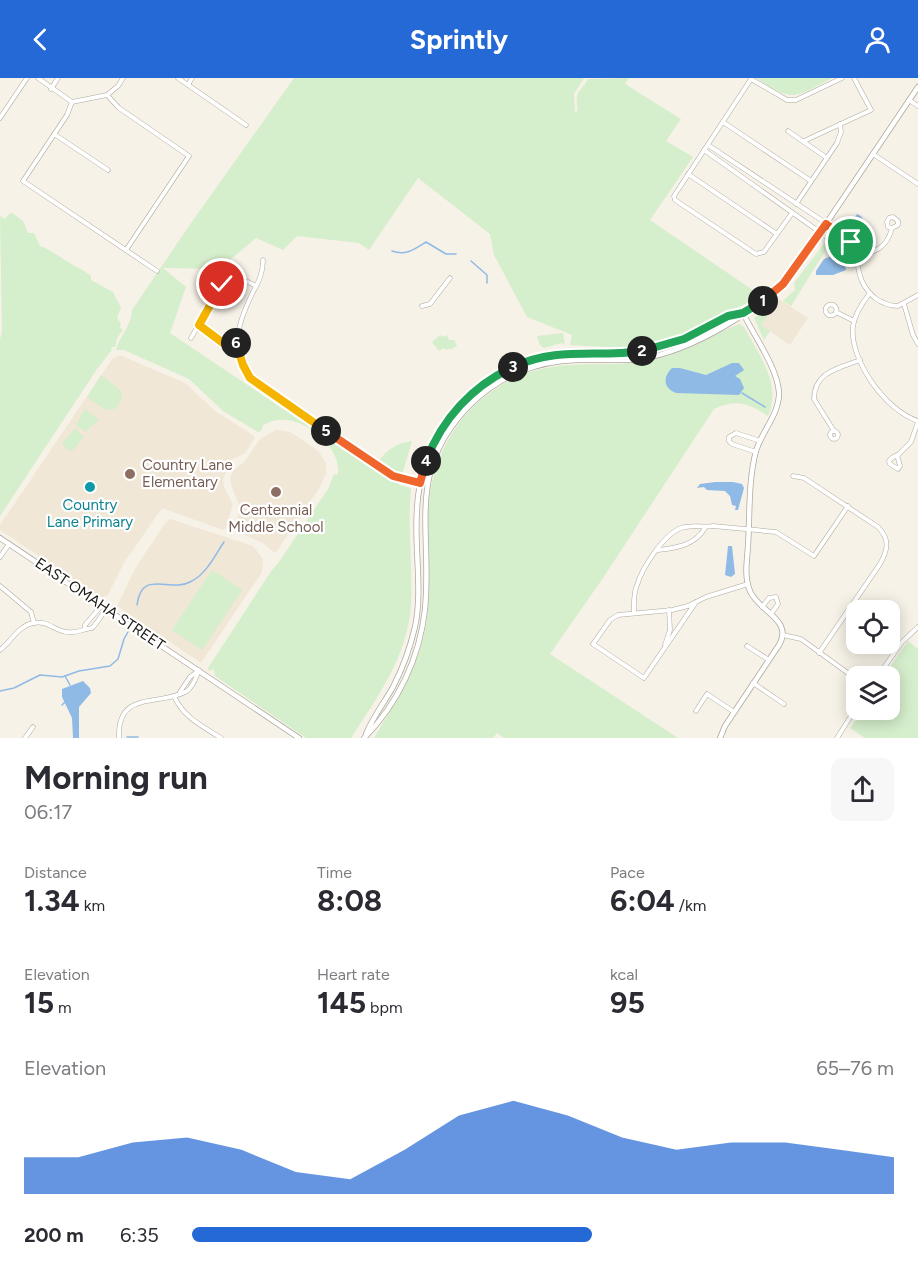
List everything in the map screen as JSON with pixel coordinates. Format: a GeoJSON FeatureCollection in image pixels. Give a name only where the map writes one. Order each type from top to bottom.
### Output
{"type":"FeatureCollection","features":[{"type":"Feature","properties":{"kind":"main road"},"geometry":{"type":"LineString","coordinates":[[364,738],[376,726],[402,685],[413,661],[426,597],[424,518],[427,485],[442,443],[471,404],[500,382],[538,365],[567,360],[630,360],[656,356],[694,342],[732,322],[783,284],[821,232],[909,100],[916,95],[918,87]]}},
{"type":"Feature","properties":{"kind":"main road"},"geometry":{"type":"LineString","coordinates":[[364,738],[371,720],[392,688],[404,664],[415,625],[418,598],[416,518],[420,483],[427,458],[439,434],[466,398],[503,372],[537,358],[565,353],[620,353],[658,348],[684,339],[728,316],[743,313]]}},
{"type":"Feature","properties":{"kind":"main road"},"geometry":{"type":"LineString","coordinates":[[720,738],[783,635],[780,623],[753,598],[748,584],[746,566],[756,452],[776,410],[778,389],[773,371],[743,313]]}},
{"type":"Feature","properties":{"kind":"main road"},"geometry":{"type":"LineString","coordinates":[[537,358],[538,365]]}},
{"type":"Feature","properties":{"kind":"main road"},"geometry":{"type":"LineString","coordinates":[[466,398],[471,404]]}},
{"type":"Feature","properties":{"kind":"main road"},"geometry":{"type":"LineString","coordinates":[[420,483],[427,485]]}},
{"type":"Feature","properties":{"kind":"main road","name":"EAST OMAHA STREET"},"geometry":{"type":"LineString","coordinates":[[0,538],[299,738]]}},
{"type":"Feature","properties":{"kind":"street"},"geometry":{"type":"LineString","coordinates":[[0,118],[27,78]]}},
{"type":"Feature","properties":{"kind":"street"},"geometry":{"type":"LineString","coordinates":[[38,78],[72,102],[107,95],[118,86],[123,78]]}},
{"type":"Feature","properties":{"kind":"street"},"geometry":{"type":"LineString","coordinates":[[51,89],[58,78]]}},
{"type":"Feature","properties":{"kind":"street"},"geometry":{"type":"LineString","coordinates":[[178,78],[246,124]]}},
{"type":"Feature","properties":{"kind":"street"},"geometry":{"type":"LineString","coordinates":[[188,85],[192,78]]}},
{"type":"Feature","properties":{"kind":"street"},"geometry":{"type":"LineString","coordinates":[[792,213],[764,252],[756,254],[675,200],[674,196],[750,79],[787,100],[796,100],[842,78]]}},
{"type":"Feature","properties":{"kind":"street"},"geometry":{"type":"LineString","coordinates":[[804,141],[871,110],[854,78]]}},
{"type":"Feature","properties":{"kind":"street"},"geometry":{"type":"LineString","coordinates":[[107,95],[119,108],[189,156],[126,250]]}},
{"type":"Feature","properties":{"kind":"street"},"geometry":{"type":"LineString","coordinates":[[909,100],[918,106]]}},
{"type":"Feature","properties":{"kind":"street"},"geometry":{"type":"LineString","coordinates":[[72,102],[67,116],[23,181],[157,272]]}},
{"type":"Feature","properties":{"kind":"street"},"geometry":{"type":"LineString","coordinates":[[723,122],[811,181]]}},
{"type":"Feature","properties":{"kind":"street"},"geometry":{"type":"LineString","coordinates":[[796,204],[840,138],[842,132],[840,124]]}},
{"type":"Feature","properties":{"kind":"street"},"geometry":{"type":"LineString","coordinates":[[788,131],[827,158]]}},
{"type":"Feature","properties":{"kind":"street"},"geometry":{"type":"LineString","coordinates":[[54,134],[108,170]]}},
{"type":"Feature","properties":{"kind":"street"},"geometry":{"type":"LineString","coordinates":[[708,145],[851,242],[855,249],[861,282],[870,293],[887,305],[898,306],[918,296]]}},
{"type":"Feature","properties":{"kind":"street"},"geometry":{"type":"LineString","coordinates":[[704,150],[855,257]]}},
{"type":"Feature","properties":{"kind":"street"},"geometry":{"type":"LineString","coordinates":[[873,154],[918,184]]}},
{"type":"Feature","properties":{"kind":"street"},"geometry":{"type":"LineString","coordinates":[[688,174],[777,234]]}},
{"type":"Feature","properties":{"kind":"street"},"geometry":{"type":"LineString","coordinates":[[855,257],[883,247],[889,239],[892,228]]}},
{"type":"Feature","properties":{"kind":"street"},"geometry":{"type":"LineString","coordinates":[[263,260],[263,272],[243,313],[237,343],[243,365],[250,378],[393,476],[420,483]]}},
{"type":"Feature","properties":{"kind":"street"},"geometry":{"type":"LineString","coordinates":[[422,306],[430,304],[450,278]]}},
{"type":"Feature","properties":{"kind":"street"},"geometry":{"type":"LineString","coordinates":[[191,338],[225,279],[242,279],[256,286]]}},
{"type":"Feature","properties":{"kind":"street"},"geometry":{"type":"LineString","coordinates":[[870,293],[854,321],[855,349],[873,384],[888,403],[918,422],[910,442],[897,455]]}},
{"type":"Feature","properties":{"kind":"street"},"geometry":{"type":"LineString","coordinates":[[904,304],[918,345]]}},
{"type":"Feature","properties":{"kind":"street"},"geometry":{"type":"LineString","coordinates":[[836,312],[854,321]]}},
{"type":"Feature","properties":{"kind":"street"},"geometry":{"type":"LineString","coordinates":[[199,325],[223,343],[237,343]]}},
{"type":"Feature","properties":{"kind":"street"},"geometry":{"type":"LineString","coordinates":[[834,431],[814,399],[818,381],[828,372],[860,360]]}},
{"type":"Feature","properties":{"kind":"street"},"geometry":{"type":"LineString","coordinates":[[756,452],[732,444],[729,437],[736,433],[760,441]]}},
{"type":"Feature","properties":{"kind":"street"},"geometry":{"type":"LineString","coordinates":[[793,476],[804,478],[878,527],[887,541],[886,552],[880,564],[819,653]]}},
{"type":"Feature","properties":{"kind":"street"},"geometry":{"type":"LineString","coordinates":[[634,613],[634,593],[638,582],[657,550],[673,531],[690,526],[705,528],[713,526],[776,532],[814,556],[848,507]]}},
{"type":"Feature","properties":{"kind":"street"},"geometry":{"type":"LineString","coordinates":[[657,550],[676,548],[693,541],[705,528]]}},
{"type":"Feature","properties":{"kind":"street"},"geometry":{"type":"LineString","coordinates":[[0,557],[9,544]]}},
{"type":"Feature","properties":{"kind":"street"},"geometry":{"type":"LineString","coordinates":[[696,602],[644,678],[593,644],[613,618],[623,614],[669,610],[748,584]]}},
{"type":"Feature","properties":{"kind":"street"},"geometry":{"type":"LineString","coordinates":[[0,586],[31,612],[34,623]]}},
{"type":"Feature","properties":{"kind":"street"},"geometry":{"type":"LineString","coordinates":[[762,608],[771,597],[776,597],[778,602],[771,614]]}},
{"type":"Feature","properties":{"kind":"street"},"geometry":{"type":"LineString","coordinates":[[85,629],[89,620],[104,606]]}},
{"type":"Feature","properties":{"kind":"street"},"geometry":{"type":"LineString","coordinates":[[0,650],[16,633],[34,623],[47,625],[66,633],[90,629],[104,606]]}},
{"type":"Feature","properties":{"kind":"street"},"geometry":{"type":"LineString","coordinates":[[664,649],[670,630],[669,610]]}},
{"type":"Feature","properties":{"kind":"street"},"geometry":{"type":"LineString","coordinates":[[89,620],[95,624]]}},
{"type":"Feature","properties":{"kind":"street"},"geometry":{"type":"LineString","coordinates":[[885,666],[902,642],[918,627]]}},
{"type":"Feature","properties":{"kind":"street"},"geometry":{"type":"LineString","coordinates":[[783,635],[798,638],[846,672]]}},
{"type":"Feature","properties":{"kind":"street"},"geometry":{"type":"LineString","coordinates":[[747,646],[769,660]]}},
{"type":"Feature","properties":{"kind":"street"},"geometry":{"type":"LineString","coordinates":[[119,738],[120,722],[125,711],[135,704],[180,693],[190,677],[199,670]]}},
{"type":"Feature","properties":{"kind":"street"},"geometry":{"type":"LineString","coordinates":[[753,683],[784,704]]}},
{"type":"Feature","properties":{"kind":"street"},"geometry":{"type":"LineString","coordinates":[[696,711],[707,694],[734,712]]}},
{"type":"Feature","properties":{"kind":"street"},"geometry":{"type":"LineString","coordinates":[[174,696],[179,708],[188,717],[221,738]]}},
{"type":"Feature","properties":{"kind":"street"},"geometry":{"type":"LineString","coordinates":[[837,738],[848,720]]}},
{"type":"Feature","properties":{"kind":"street"},"geometry":{"type":"LineString","coordinates":[[26,738],[33,728]]}},
{"type":"Feature","properties":{"kind":"shaded area"},"geometry":{"type":"Polygon","coordinates":[[[779,299],[808,318],[790,345],[761,325],[779,299]]]}},
{"type":"Feature","properties":{"kind":"shaded area","name":"Country Lane Elementary"},"geometry":{"type":"Polygon","coordinates":[[[120,355],[185,383],[215,411],[254,436],[254,439],[245,453],[231,460],[223,480],[233,504],[226,528],[223,530],[162,508],[125,561],[108,595],[102,598],[0,530],[0,525],[113,358],[120,355]]]}},
{"type":"Feature","properties":{"kind":"shaded area","name":"Centennial Middle School"},"geometry":{"type":"Polygon","coordinates":[[[276,430],[290,432],[320,453],[326,464],[326,473],[320,487],[274,553],[263,543],[235,531],[240,507],[230,477],[233,471],[245,461],[260,439],[276,430]]]}},
{"type":"Feature","properties":{"kind":"shaded area"},"geometry":{"type":"Polygon","coordinates":[[[170,519],[253,546],[263,559],[262,572],[201,663],[117,606],[136,567],[170,519]]]}},
{"type":"Feature","properties":{"kind":"green space"},"geometry":{"type":"Polygon","coordinates":[[[294,78],[584,78],[574,94],[575,112],[578,111],[578,92],[588,79],[629,78],[625,84],[681,119],[666,141],[693,157],[650,220],[754,291],[747,303],[676,337],[648,345],[622,348],[570,345],[572,335],[527,317],[494,255],[490,234],[418,178],[369,250],[359,243],[297,236],[283,250],[256,238],[219,269],[163,268],[186,287],[170,333],[386,478],[388,471],[380,459],[394,447],[412,441],[399,485],[411,488],[409,623],[390,675],[351,738],[306,738],[215,676],[214,669],[209,671],[208,668],[328,489],[334,474],[338,474],[335,455],[322,438],[305,426],[286,420],[277,420],[263,425],[261,431],[258,432],[223,411],[189,379],[124,350],[116,350],[130,320],[132,310],[294,78]]]}},
{"type":"Feature","properties":{"kind":"green space"},"geometry":{"type":"Polygon","coordinates":[[[756,78],[832,78],[794,95],[779,91],[756,78]]]}},
{"type":"Feature","properties":{"kind":"green space"},"geometry":{"type":"Polygon","coordinates":[[[12,213],[23,221],[28,233],[34,233],[40,246],[86,272],[91,276],[91,280],[113,292],[121,308],[117,318],[123,330],[117,338],[115,347],[112,347],[97,369],[0,516],[0,339],[2,331],[0,216],[5,219],[12,213]]]}},
{"type":"Feature","properties":{"kind":"green space"},"geometry":{"type":"Polygon","coordinates":[[[826,241],[827,244],[795,284],[826,246],[827,248],[791,306],[783,301],[795,290],[794,283],[826,241]]]}},
{"type":"Feature","properties":{"kind":"green space"},"geometry":{"type":"Polygon","coordinates":[[[779,299],[761,325],[770,331],[764,340],[754,318],[779,299]]]}},
{"type":"Feature","properties":{"kind":"green space"},"geometry":{"type":"Polygon","coordinates":[[[740,324],[762,359],[771,381],[772,404],[768,416],[755,408],[736,403],[714,409],[550,654],[678,738],[504,738],[497,733],[493,738],[374,738],[407,681],[424,635],[429,595],[427,524],[433,479],[449,438],[476,403],[494,389],[532,371],[566,365],[617,364],[652,360],[675,353],[740,324]]]}},
{"type":"Feature","properties":{"kind":"green space"},"geometry":{"type":"Polygon","coordinates":[[[563,333],[565,345],[562,343],[544,348],[540,345],[537,336],[563,333]]]}},
{"type":"Feature","properties":{"kind":"green space"},"geometry":{"type":"Polygon","coordinates":[[[440,335],[443,337],[447,335],[449,340],[454,340],[457,346],[450,350],[444,348],[439,351],[432,342],[440,335]]]}},
{"type":"Feature","properties":{"kind":"green space"},"geometry":{"type":"Polygon","coordinates":[[[101,375],[121,391],[122,399],[115,409],[106,410],[87,397],[101,375]]]}},
{"type":"Feature","properties":{"kind":"green space"},"geometry":{"type":"Polygon","coordinates":[[[85,409],[99,420],[85,432],[76,425],[85,409]]]}},
{"type":"Feature","properties":{"kind":"green space"},"geometry":{"type":"Polygon","coordinates":[[[75,428],[84,437],[71,452],[62,444],[75,428]]]}},
{"type":"Feature","properties":{"kind":"green space"},"geometry":{"type":"Polygon","coordinates":[[[212,570],[242,590],[202,650],[172,630],[212,570]]]}},
{"type":"Feature","properties":{"kind":"green space"},"geometry":{"type":"Polygon","coordinates":[[[908,641],[918,649],[918,738],[865,738],[850,728],[856,720],[900,720],[900,666],[891,666],[908,641]]]}},
{"type":"Feature","properties":{"kind":"water"},"geometry":{"type":"Polygon","coordinates":[[[857,214],[864,222],[862,229],[857,230],[850,224],[857,214]]]}},
{"type":"Feature","properties":{"kind":"water"},"geometry":{"type":"Polygon","coordinates":[[[834,255],[844,261],[846,270],[833,275],[816,275],[824,259],[834,255]]]}},
{"type":"Feature","properties":{"kind":"water"},"geometry":{"type":"Polygon","coordinates":[[[732,363],[739,363],[744,370],[735,376],[740,379],[744,388],[739,395],[676,393],[667,386],[667,375],[672,368],[706,375],[732,363]]]}},
{"type":"Feature","properties":{"kind":"water"},"geometry":{"type":"Polygon","coordinates":[[[715,482],[742,484],[744,488],[738,510],[735,510],[736,506],[732,505],[730,496],[725,491],[697,488],[700,484],[715,482]]]}},
{"type":"Feature","properties":{"kind":"water"},"geometry":{"type":"Polygon","coordinates":[[[728,546],[732,546],[735,574],[731,577],[725,575],[728,546]]]}},
{"type":"Feature","properties":{"kind":"water"},"geometry":{"type":"Polygon","coordinates":[[[83,681],[90,688],[91,693],[79,707],[79,738],[73,738],[72,718],[62,697],[62,689],[83,681]]]}},
{"type":"Feature","properties":{"kind":"waterway"},"geometry":{"type":"LineString","coordinates":[[392,251],[406,252],[426,242],[446,254],[456,254]]}},
{"type":"Feature","properties":{"kind":"waterway"},"geometry":{"type":"LineString","coordinates":[[471,261],[487,275],[487,283]]}},
{"type":"Feature","properties":{"kind":"waterway"},"geometry":{"type":"LineString","coordinates":[[742,393],[765,407]]}},
{"type":"Feature","properties":{"kind":"waterway"},"geometry":{"type":"LineString","coordinates":[[137,605],[140,594],[145,587],[151,584],[182,585],[196,579],[210,564],[224,542]]}},
{"type":"Feature","properties":{"kind":"waterway"},"geometry":{"type":"LineString","coordinates":[[0,691],[14,688],[40,675],[62,677],[79,671],[110,666],[118,659],[129,630]]}},
{"type":"Feature","properties":{"kind":"waterway"},"geometry":{"type":"LineString","coordinates":[[65,676],[70,685]]}},
{"type":"Feature","properties":{"kind":"waterway"},"geometry":{"type":"LineString","coordinates":[[62,705],[65,702]]}},
{"type":"Feature","properties":{"kind":"waterway"},"geometry":{"type":"LineString","coordinates":[[127,737],[138,737]]}},
{"type":"Feature","properties":{"kind":"place","name":"Country Lane Elementary"},"geometry":{"type":"Point","coordinates":[130,474]}},
{"type":"Feature","properties":{"kind":"place","name":"Country Lane Primary"},"geometry":{"type":"Point","coordinates":[90,487]}},
{"type":"Feature","properties":{"kind":"place","name":"Centennial Middle School"},"geometry":{"type":"Point","coordinates":[276,492]}},
{"type":"Feature","properties":{"kind":"route"},"geometry":{"type":"LineString","coordinates":[[222,284],[199,325],[223,343],[237,343],[239,355],[250,378],[393,476],[420,483],[430,451],[448,419],[474,392],[503,372],[519,364],[555,354],[633,352],[671,344],[728,316],[743,313],[764,300],[783,284],[797,267],[826,224],[851,242]]}}]}
